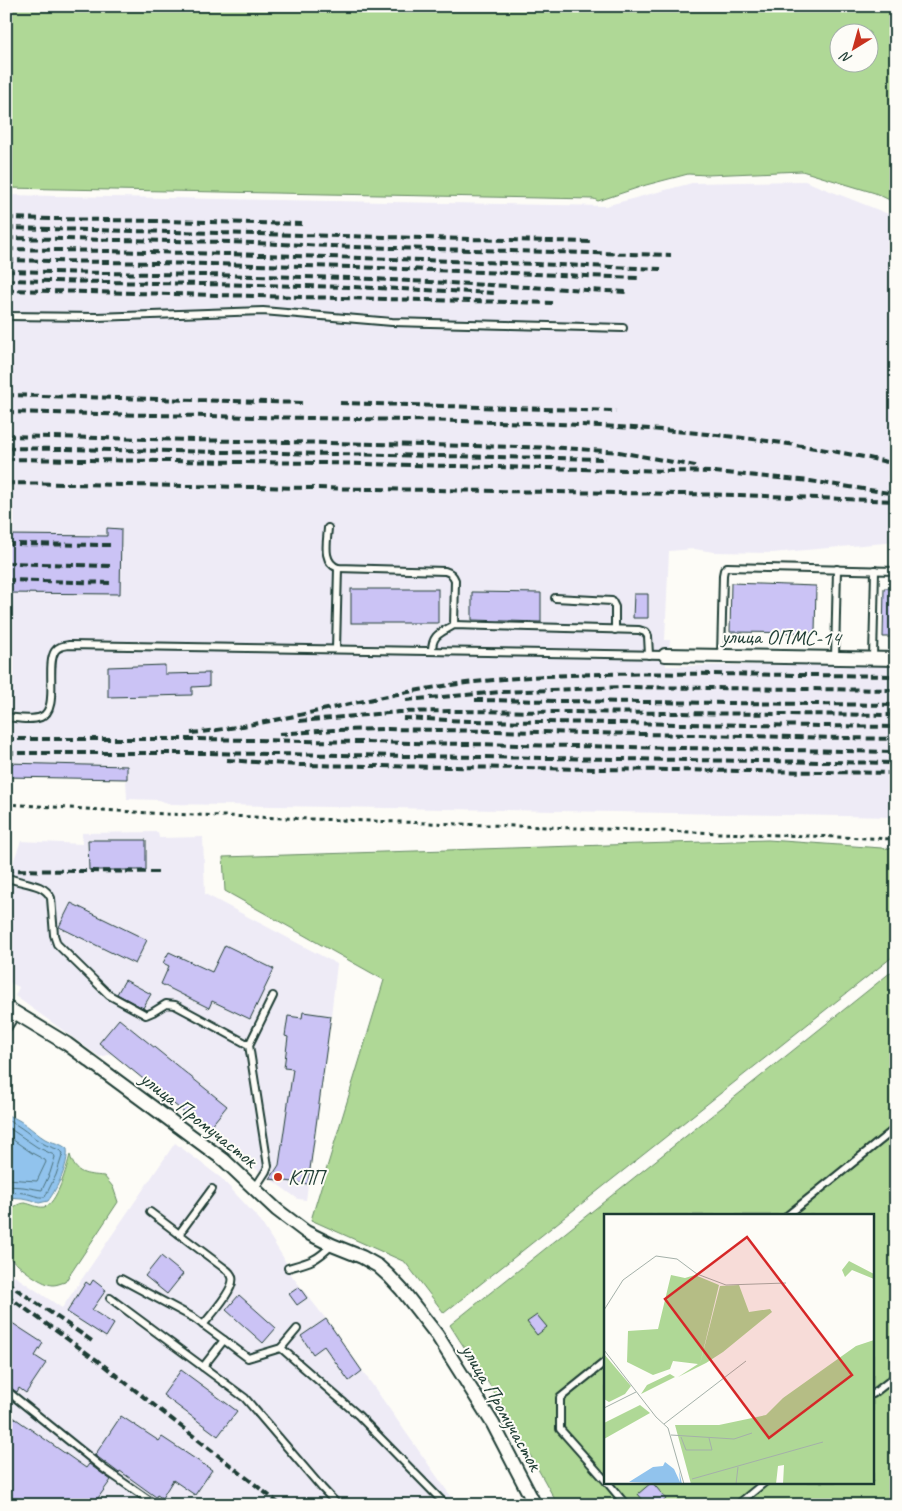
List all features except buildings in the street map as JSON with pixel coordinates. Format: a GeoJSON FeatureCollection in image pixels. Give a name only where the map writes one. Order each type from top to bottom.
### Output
{"type":"FeatureCollection","features":[{"type":"Feature","properties":{"kind":"street","name":"улица ОПМС-14"},"geometry":{"type":"LineString","coordinates":[[665,655],[896,658]]}},
{"type":"Feature","properties":{"kind":"street","name":"улица Промучасток"},"geometry":{"type":"LineString","coordinates":[[12,1010],[67,1044],[224,1160],[291,1221],[306,1232],[378,1266],[402,1290],[437,1334],[493,1424],[535,1505]]}},
{"type":"Feature","properties":{"kind":"lane"},"geometry":{"type":"LineString","coordinates":[[6,316],[97,317],[263,311],[392,322],[623,328]]}},
{"type":"Feature","properties":{"kind":"lane"},"geometry":{"type":"LineString","coordinates":[[328,528],[327,556],[329,562],[338,568],[450,572],[455,580],[454,625]]}},
{"type":"Feature","properties":{"kind":"lane"},"geometry":{"type":"LineString","coordinates":[[721,656],[723,575],[727,567],[896,571]]}},
{"type":"Feature","properties":{"kind":"lane"},"geometry":{"type":"LineString","coordinates":[[336,649],[338,568]]}},
{"type":"Feature","properties":{"kind":"lane"},"geometry":{"type":"LineString","coordinates":[[835,658],[837,569]]}},
{"type":"Feature","properties":{"kind":"lane"},"geometry":{"type":"LineString","coordinates":[[873,658],[875,570]]}},
{"type":"Feature","properties":{"kind":"lane"},"geometry":{"type":"LineString","coordinates":[[555,598],[612,600],[616,607],[615,630]]}},
{"type":"Feature","properties":{"kind":"lane"},"geometry":{"type":"LineString","coordinates":[[432,651],[435,637],[454,625],[640,630],[648,636],[649,654]]}},
{"type":"Feature","properties":{"kind":"lane"},"geometry":{"type":"LineString","coordinates":[[6,717],[43,717],[49,711],[54,652],[60,646],[69,645],[665,655]]}},
{"type":"Feature","properties":{"kind":"lane"},"geometry":{"type":"LineString","coordinates":[[6,877],[39,887],[49,894],[51,898],[54,935],[57,944],[108,995],[146,1015],[166,1004],[175,1005],[250,1045]]}},
{"type":"Feature","properties":{"kind":"lane"},"geometry":{"type":"LineString","coordinates":[[255,1188],[268,1166],[250,1045],[273,996]]}},
{"type":"Feature","properties":{"kind":"lane"},"geometry":{"type":"LineString","coordinates":[[6,1030],[12,1010]]}},
{"type":"Feature","properties":{"kind":"lane"},"geometry":{"type":"LineString","coordinates":[[789,1214],[896,1128]]}},
{"type":"Feature","properties":{"kind":"lane"},"geometry":{"type":"LineString","coordinates":[[179,1234],[212,1189]]}},
{"type":"Feature","properties":{"kind":"lane"},"geometry":{"type":"LineString","coordinates":[[150,1212],[232,1275],[233,1283],[230,1290],[203,1325]]}},
{"type":"Feature","properties":{"kind":"lane"},"geometry":{"type":"LineString","coordinates":[[288,1268],[317,1259],[332,1245]]}},
{"type":"Feature","properties":{"kind":"lane"},"geometry":{"type":"LineString","coordinates":[[121,1278],[194,1318],[248,1358],[281,1348],[297,1329]]}},
{"type":"Feature","properties":{"kind":"lane"},"geometry":{"type":"LineString","coordinates":[[110,1298],[245,1398],[338,1505]]}},
{"type":"Feature","properties":{"kind":"lane"},"geometry":{"type":"LineString","coordinates":[[203,1368],[224,1340]]}},
{"type":"Feature","properties":{"kind":"lane"},"geometry":{"type":"LineString","coordinates":[[281,1348],[358,1416],[446,1505]]}},
{"type":"Feature","properties":{"kind":"lane"},"geometry":{"type":"LineString","coordinates":[[604,1363],[560,1398],[560,1429],[604,1480]]}},
{"type":"Feature","properties":{"kind":"lane"},"geometry":{"type":"LineString","coordinates":[[874,1393],[896,1376]]}},
{"type":"Feature","properties":{"kind":"lane"},"geometry":{"type":"LineString","coordinates":[[6,1390],[104,1470],[156,1505]]}},
{"type":"Feature","properties":{"kind":"lane"},"geometry":{"type":"LineString","coordinates":[[608,1484],[626,1505]]}},
{"type":"Feature","properties":{"kind":"lane"},"geometry":{"type":"LineString","coordinates":[[737,1505],[763,1484]]}},
{"type":"Feature","properties":{"kind":"path"},"geometry":{"type":"LineString","coordinates":[[6,804],[166,814],[896,839]]}},
{"type":"Feature","properties":{"kind":"shaded area"},"geometry":{"type":"Polygon","coordinates":[[[805,181],[896,217],[896,542],[772,553],[714,552],[694,549],[669,551],[665,640],[670,640],[669,650],[665,654],[666,666],[896,663],[896,817],[171,804],[158,800],[127,799],[126,779],[6,777],[6,195],[605,206],[692,183],[805,181]]]}},
{"type":"Feature","properties":{"kind":"shaded area"},"geometry":{"type":"Polygon","coordinates":[[[158,832],[159,838],[203,837],[205,894],[337,964],[306,1200],[298,1199],[210,1136],[207,1131],[112,1054],[100,1057],[15,996],[19,987],[6,981],[6,886],[21,841],[82,844],[82,833],[158,832]]]}},
{"type":"Feature","properties":{"kind":"shaded area"},"geometry":{"type":"Polygon","coordinates":[[[175,1143],[221,1178],[259,1219],[283,1257],[292,1276],[326,1319],[457,1505],[6,1505],[6,1270],[62,1308],[175,1143]]]}},
{"type":"Feature","properties":{"kind":"green space"},"geometry":{"type":"Polygon","coordinates":[[[6,6],[896,6],[896,203],[875,193],[802,171],[688,174],[646,185],[598,201],[594,199],[6,188],[6,6]]]}},
{"type":"Feature","properties":{"kind":"green space"},"geometry":{"type":"Polygon","coordinates":[[[768,840],[896,849],[896,954],[444,1313],[405,1262],[311,1220],[384,980],[225,891],[223,857],[768,840]]]}},
{"type":"Feature","properties":{"kind":"green space"},"geometry":{"type":"Polygon","coordinates":[[[896,968],[896,1505],[558,1505],[489,1384],[450,1325],[896,968]]]}},
{"type":"Feature","properties":{"kind":"green space"},"geometry":{"type":"Polygon","coordinates":[[[70,1155],[72,1162],[78,1170],[92,1175],[104,1176],[113,1187],[118,1202],[65,1282],[53,1285],[41,1281],[6,1255],[6,1210],[22,1203],[42,1207],[49,1205],[61,1184],[70,1155]]]}},
{"type":"Feature","properties":{"kind":"water"},"geometry":{"type":"Polygon","coordinates":[[[6,1115],[22,1122],[45,1139],[62,1145],[67,1149],[62,1176],[48,1201],[39,1203],[22,1198],[6,1197],[6,1115]]]}},
{"type":"Feature","properties":{"kind":"railway"},"geometry":{"type":"LineString","coordinates":[[6,218],[305,224]]}},
{"type":"Feature","properties":{"kind":"railway"},"geometry":{"type":"LineString","coordinates":[[6,228],[593,242]]}},
{"type":"Feature","properties":{"kind":"railway"},"geometry":{"type":"LineString","coordinates":[[6,238],[230,242],[671,255]]}},
{"type":"Feature","properties":{"kind":"railway"},"geometry":{"type":"LineString","coordinates":[[6,249],[334,257],[661,269]]}},
{"type":"Feature","properties":{"kind":"railway"},"geometry":{"type":"LineString","coordinates":[[6,260],[353,267],[638,278]]}},
{"type":"Feature","properties":{"kind":"railway"},"geometry":{"type":"LineString","coordinates":[[6,271],[352,278],[626,292]]}},
{"type":"Feature","properties":{"kind":"railway"},"geometry":{"type":"LineString","coordinates":[[6,280],[352,287],[496,293]]}},
{"type":"Feature","properties":{"kind":"railway"},"geometry":{"type":"LineString","coordinates":[[6,290],[552,303]]}},
{"type":"Feature","properties":{"kind":"railway"},"geometry":{"type":"LineString","coordinates":[[6,395],[305,403]]}},
{"type":"Feature","properties":{"kind":"railway"},"geometry":{"type":"LineString","coordinates":[[340,403],[616,411]]}},
{"type":"Feature","properties":{"kind":"railway"},"geometry":{"type":"LineString","coordinates":[[6,412],[590,425],[652,429],[775,442],[896,464]]}},
{"type":"Feature","properties":{"kind":"railway"},"geometry":{"type":"LineString","coordinates":[[6,436],[564,448],[619,452],[695,466]]}},
{"type":"Feature","properties":{"kind":"railway"},"geometry":{"type":"LineString","coordinates":[[6,448],[606,459]]}},
{"type":"Feature","properties":{"kind":"railway"},"geometry":{"type":"LineString","coordinates":[[6,459],[323,463],[715,472],[810,481],[896,494]]}},
{"type":"Feature","properties":{"kind":"railway"},"geometry":{"type":"LineString","coordinates":[[6,483],[740,495],[896,501]]}},
{"type":"Feature","properties":{"kind":"railway"},"geometry":{"type":"LineString","coordinates":[[6,544],[111,545]]}},
{"type":"Feature","properties":{"kind":"railway"},"geometry":{"type":"LineString","coordinates":[[6,563],[111,566]]}},
{"type":"Feature","properties":{"kind":"railway"},"geometry":{"type":"LineString","coordinates":[[6,580],[112,583]]}},
{"type":"Feature","properties":{"kind":"railway"},"geometry":{"type":"LineString","coordinates":[[191,733],[260,723],[431,688],[497,680],[559,675],[621,674],[896,676]]}},
{"type":"Feature","properties":{"kind":"railway"},"geometry":{"type":"LineString","coordinates":[[406,700],[502,692],[623,687],[896,690]]}},
{"type":"Feature","properties":{"kind":"railway"},"geometry":{"type":"LineString","coordinates":[[475,700],[896,705]]}},
{"type":"Feature","properties":{"kind":"railway"},"geometry":{"type":"LineString","coordinates":[[299,721],[399,712],[449,711],[896,715]]}},
{"type":"Feature","properties":{"kind":"railway"},"geometry":{"type":"LineString","coordinates":[[403,718],[470,721],[896,727]]}},
{"type":"Feature","properties":{"kind":"railway"},"geometry":{"type":"LineString","coordinates":[[279,734],[333,730],[388,729],[896,739]]}},
{"type":"Feature","properties":{"kind":"railway"},"geometry":{"type":"LineString","coordinates":[[6,739],[199,739],[896,752]]}},
{"type":"Feature","properties":{"kind":"railway"},"geometry":{"type":"LineString","coordinates":[[6,753],[202,753],[896,763]]}},
{"type":"Feature","properties":{"kind":"railway"},"geometry":{"type":"LineString","coordinates":[[227,760],[299,765],[896,773]]}},
{"type":"Feature","properties":{"kind":"railway"},"geometry":{"type":"LineString","coordinates":[[6,870],[158,872]]}},
{"type":"Feature","properties":{"kind":"railway"},"geometry":{"type":"LineString","coordinates":[[6,1282],[95,1343]]}},
{"type":"Feature","properties":{"kind":"railway"},"geometry":{"type":"LineString","coordinates":[[6,1295],[98,1361],[281,1505]]}},
{"type":"Feature","properties":{"kind":"place","name":"КПП"},"geometry":{"type":"Point","coordinates":[278,1177]}}]}
